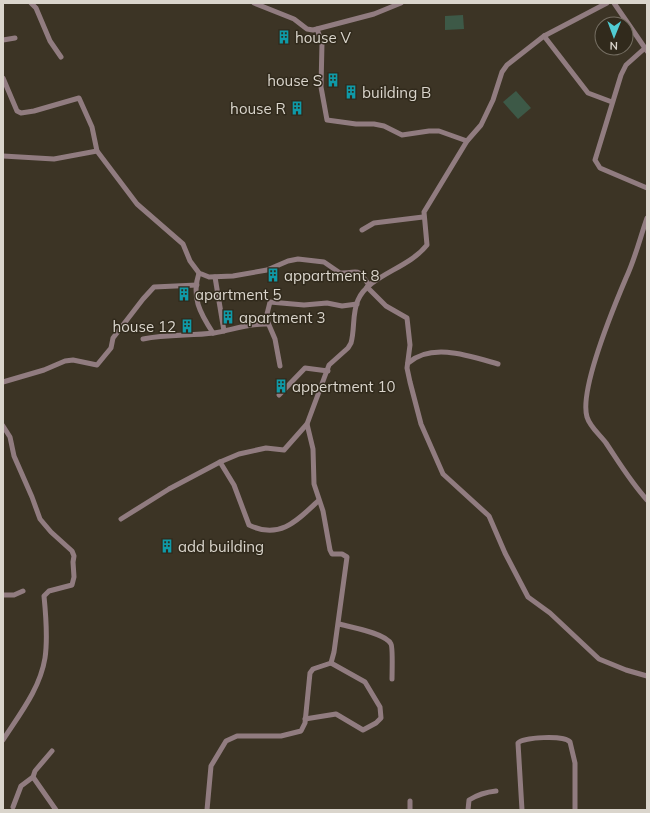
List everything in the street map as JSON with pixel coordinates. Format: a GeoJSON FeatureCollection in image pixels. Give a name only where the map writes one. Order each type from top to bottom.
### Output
{"type":"FeatureCollection","features":[{"type":"Feature","properties":{"kind":"street"},"geometry":{"type":"LineString","coordinates":[[31,3],[36,8],[50,41],[61,57]]}},
{"type":"Feature","properties":{"kind":"street"},"geometry":{"type":"LineString","coordinates":[[254,3],[294,19],[307,29],[317,29],[374,14],[401,3]]}},
{"type":"Feature","properties":{"kind":"street"},"geometry":{"type":"LineString","coordinates":[[121,519],[169,489],[220,462],[240,454],[266,448],[284,450],[307,424],[329,366],[348,348],[351,343],[357,304],[368,286],[403,266],[424,248],[428,242],[423,217],[424,212],[468,141],[481,125],[493,100],[502,72],[507,65],[544,36],[607,3]]}},
{"type":"Feature","properties":{"kind":"street"},"geometry":{"type":"LineString","coordinates":[[614,3],[646,50],[626,65],[621,75],[595,155],[597,165],[647,188]]}},
{"type":"Feature","properties":{"kind":"street"},"geometry":{"type":"LineString","coordinates":[[317,29],[322,43],[320,87],[327,120],[356,124],[379,125],[402,135],[439,131],[449,133],[468,141]]}},
{"type":"Feature","properties":{"kind":"street"},"geometry":{"type":"LineString","coordinates":[[544,36],[588,93],[612,102]]}},
{"type":"Feature","properties":{"kind":"street"},"geometry":{"type":"LineString","coordinates":[[3,40],[15,38]]}},
{"type":"Feature","properties":{"kind":"street"},"geometry":{"type":"LineString","coordinates":[[3,78],[17,111],[21,113],[34,111],[79,98],[92,127],[97,151],[136,204],[183,244],[187,249],[190,261],[199,273],[209,277],[215,277],[268,270],[288,261],[319,260],[340,273],[356,271],[362,274],[368,286],[386,306],[407,318],[410,345],[408,363],[410,382],[421,424],[443,474],[489,516],[505,553],[528,597],[550,613],[599,659],[626,670],[647,676]]}},
{"type":"Feature","properties":{"kind":"street"},"geometry":{"type":"LineString","coordinates":[[3,156],[54,159],[97,151]]}},
{"type":"Feature","properties":{"kind":"street"},"geometry":{"type":"LineString","coordinates":[[362,230],[374,223],[423,217]]}},
{"type":"Feature","properties":{"kind":"street"},"geometry":{"type":"LineString","coordinates":[[647,218],[631,266],[600,344],[588,388],[586,414],[590,423],[605,442],[624,471],[647,500]]}},
{"type":"Feature","properties":{"kind":"street"},"geometry":{"type":"LineString","coordinates":[[199,273],[197,285],[200,314],[213,333]]}},
{"type":"Feature","properties":{"kind":"street"},"geometry":{"type":"LineString","coordinates":[[215,277],[224,331]]}},
{"type":"Feature","properties":{"kind":"street"},"geometry":{"type":"LineString","coordinates":[[3,382],[44,370],[65,361],[73,360],[97,365],[111,348],[113,338],[154,287],[197,285]]}},
{"type":"Feature","properties":{"kind":"street"},"geometry":{"type":"LineString","coordinates":[[280,366],[275,339],[266,318],[270,302],[304,305],[328,303],[342,306],[357,304]]}},
{"type":"Feature","properties":{"kind":"street"},"geometry":{"type":"LineString","coordinates":[[143,339],[160,335],[213,333],[252,325],[268,324]]}},
{"type":"Feature","properties":{"kind":"street"},"geometry":{"type":"LineString","coordinates":[[408,363],[419,355],[435,351],[498,364]]}},
{"type":"Feature","properties":{"kind":"street"},"geometry":{"type":"LineString","coordinates":[[279,396],[305,368],[328,371]]}},
{"type":"Feature","properties":{"kind":"street"},"geometry":{"type":"LineString","coordinates":[[307,424],[312,442],[313,473],[318,501],[323,511],[330,550],[332,554],[342,554],[347,557],[338,624],[330,663]]}},
{"type":"Feature","properties":{"kind":"street"},"geometry":{"type":"LineString","coordinates":[[3,426],[10,437],[14,456],[40,519],[51,532],[72,551],[74,556],[74,577],[72,585],[49,591],[44,596],[46,622],[45,657],[42,669],[28,700],[3,740]]}},
{"type":"Feature","properties":{"kind":"street"},"geometry":{"type":"LineString","coordinates":[[220,462],[234,485],[249,525],[258,529],[266,531],[282,530],[301,517],[318,501]]}},
{"type":"Feature","properties":{"kind":"street"},"geometry":{"type":"LineString","coordinates":[[3,595],[14,595],[23,591]]}},
{"type":"Feature","properties":{"kind":"street"},"geometry":{"type":"LineString","coordinates":[[338,624],[386,639],[391,647],[392,678]]}},
{"type":"Feature","properties":{"kind":"street"},"geometry":{"type":"LineString","coordinates":[[208,810],[211,766],[226,742],[237,736],[290,735],[301,731],[305,719],[310,673],[313,669],[330,663],[365,682],[380,707],[382,714],[381,718],[376,724],[363,730],[336,714],[305,719]]}},
{"type":"Feature","properties":{"kind":"street"},"geometry":{"type":"LineString","coordinates":[[522,810],[518,743],[524,739],[554,738],[567,739],[570,742],[575,763],[575,810]]}},
{"type":"Feature","properties":{"kind":"street"},"geometry":{"type":"LineString","coordinates":[[13,807],[21,786],[33,777],[35,771],[52,751]]}},
{"type":"Feature","properties":{"kind":"street"},"geometry":{"type":"LineString","coordinates":[[33,777],[56,810]]}},
{"type":"Feature","properties":{"kind":"street"},"geometry":{"type":"LineString","coordinates":[[468,810],[469,800],[488,792],[496,791]]}},
{"type":"Feature","properties":{"kind":"street"},"geometry":{"type":"LineString","coordinates":[[410,801],[410,810]]}},
{"type":"Feature","properties":{"kind":"green space"},"geometry":{"type":"Polygon","coordinates":[[[463,15],[464,29],[445,30],[445,16],[463,15]]]}},
{"type":"Feature","properties":{"kind":"green space"},"geometry":{"type":"Polygon","coordinates":[[[516,91],[531,108],[518,119],[503,102],[516,91]]]}},
{"type":"Feature","properties":{"kind":"place","name":"house V"},"geometry":{"type":"Point","coordinates":[284,37]}},
{"type":"Feature","properties":{"kind":"place","name":"house S"},"geometry":{"type":"Point","coordinates":[333,80]}},
{"type":"Feature","properties":{"kind":"place","name":"building B"},"geometry":{"type":"Point","coordinates":[351,92]}},
{"type":"Feature","properties":{"kind":"place","name":"house R"},"geometry":{"type":"Point","coordinates":[297,108]}},
{"type":"Feature","properties":{"kind":"place","name":"appartment 8"},"geometry":{"type":"Point","coordinates":[273,275]}},
{"type":"Feature","properties":{"kind":"place","name":"apartment 5"},"geometry":{"type":"Point","coordinates":[184,294]}},
{"type":"Feature","properties":{"kind":"place","name":"apartment 3"},"geometry":{"type":"Point","coordinates":[228,317]}},
{"type":"Feature","properties":{"kind":"place","name":"house 12"},"geometry":{"type":"Point","coordinates":[187,326]}},
{"type":"Feature","properties":{"kind":"place","name":"appertment 10"},"geometry":{"type":"Point","coordinates":[281,386]}},
{"type":"Feature","properties":{"kind":"place","name":"add building"},"geometry":{"type":"Point","coordinates":[167,546]}}]}
